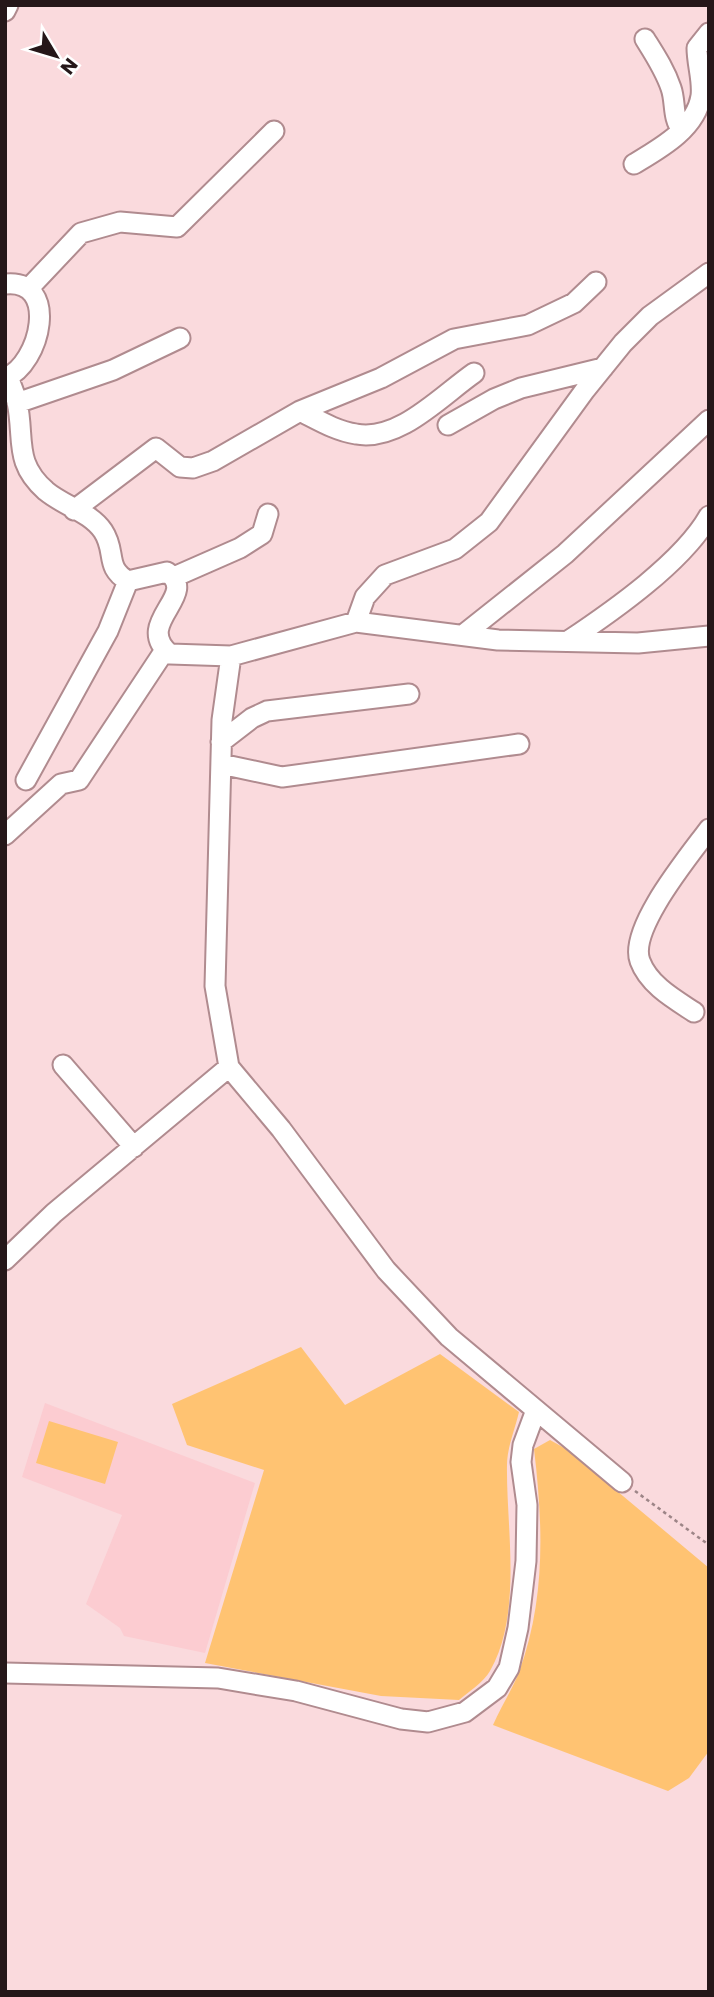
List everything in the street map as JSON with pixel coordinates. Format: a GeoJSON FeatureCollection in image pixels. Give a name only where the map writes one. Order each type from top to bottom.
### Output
{"type":"FeatureCollection","features":[{"type":"Feature","properties":{"kind":"street"},"geometry":{"type":"LineString","coordinates":[[5,10],[8,5]]}},
{"type":"Feature","properties":{"kind":"street"},"geometry":{"type":"LineString","coordinates":[[634,164],[662,147],[681,130],[698,107],[701,94],[697,48],[709,33]]}},
{"type":"Feature","properties":{"kind":"street"},"geometry":{"type":"LineString","coordinates":[[645,39],[666,72],[673,91],[675,118],[681,130]]}},
{"type":"Feature","properties":{"kind":"street"},"geometry":{"type":"LineString","coordinates":[[30,287],[81,233],[120,222],[177,227],[274,131]]}},
{"type":"Feature","properties":{"kind":"street"},"geometry":{"type":"LineString","coordinates":[[356,622],[365,597],[386,575],[455,549],[489,522],[603,368],[650,316],[709,273]]}},
{"type":"Feature","properties":{"kind":"street"},"geometry":{"type":"LineString","coordinates":[[5,284],[18,282],[30,287],[36,294],[39,307],[38,327],[32,349],[21,367],[7,377],[17,403],[20,448],[28,471],[46,491],[95,520],[111,546],[112,568],[128,581]]}},
{"type":"Feature","properties":{"kind":"street"},"geometry":{"type":"LineString","coordinates":[[74,510],[156,448],[180,467],[193,468],[214,461],[300,411],[381,379],[454,339],[528,325],[574,303],[596,282]]}},
{"type":"Feature","properties":{"kind":"street"},"geometry":{"type":"LineString","coordinates":[[17,403],[113,370],[180,338]]}},
{"type":"Feature","properties":{"kind":"street"},"geometry":{"type":"LineString","coordinates":[[448,425],[494,399],[521,388],[603,368]]}},
{"type":"Feature","properties":{"kind":"street"},"geometry":{"type":"LineString","coordinates":[[300,411],[333,428],[356,434],[387,433],[474,373]]}},
{"type":"Feature","properties":{"kind":"street"},"geometry":{"type":"LineString","coordinates":[[463,635],[565,554],[709,420]]}},
{"type":"Feature","properties":{"kind":"street"},"geometry":{"type":"LineString","coordinates":[[5,441],[18,423]]}},
{"type":"Feature","properties":{"kind":"street"},"geometry":{"type":"LineString","coordinates":[[174,577],[240,548],[262,534],[268,523],[268,514]]}},
{"type":"Feature","properties":{"kind":"street"},"geometry":{"type":"LineString","coordinates":[[568,641],[610,612],[697,537],[709,516]]}},
{"type":"Feature","properties":{"kind":"street"},"geometry":{"type":"LineString","coordinates":[[128,581],[167,572],[174,577],[178,583],[177,595],[160,621],[158,632],[165,650],[179,657],[231,656],[356,622],[498,640],[638,643],[709,636]]}},
{"type":"Feature","properties":{"kind":"street"},"geometry":{"type":"LineString","coordinates":[[26,780],[108,631],[128,581]]}},
{"type":"Feature","properties":{"kind":"street"},"geometry":{"type":"LineString","coordinates":[[5,835],[61,784],[79,780],[165,650]]}},
{"type":"Feature","properties":{"kind":"street"},"geometry":{"type":"LineString","coordinates":[[231,656],[221,741],[215,986],[229,1066],[281,1129],[386,1270],[449,1337],[622,1482]]}},
{"type":"Feature","properties":{"kind":"street"},"geometry":{"type":"LineString","coordinates":[[221,741],[251,718],[267,711],[409,694]]}},
{"type":"Feature","properties":{"kind":"street"},"geometry":{"type":"LineString","coordinates":[[221,764],[282,777],[519,744]]}},
{"type":"Feature","properties":{"kind":"street"},"geometry":{"type":"LineString","coordinates":[[694,1012],[658,986],[644,970],[639,949],[650,915],[709,829]]}},
{"type":"Feature","properties":{"kind":"street"},"geometry":{"type":"LineString","coordinates":[[63,1065],[134,1147]]}},
{"type":"Feature","properties":{"kind":"street"},"geometry":{"type":"LineString","coordinates":[[5,1260],[54,1213],[229,1066]]}},
{"type":"Feature","properties":{"kind":"street"},"geometry":{"type":"LineString","coordinates":[[5,1672],[218,1678],[296,1690],[401,1719],[428,1722],[464,1712],[497,1688],[509,1668],[518,1628],[526,1561],[527,1505],[521,1462],[523,1445],[536,1410]]}},
{"type":"Feature","properties":{"kind":"path"},"geometry":{"type":"LineString","coordinates":[[622,1482],[709,1545]]}},
{"type":"Feature","properties":{"kind":"shaded area"},"geometry":{"type":"Polygon","coordinates":[[[301,1347],[345,1405],[440,1354],[519,1412],[507,1459],[510,1597],[506,1623],[500,1648],[490,1671],[459,1700],[381,1696],[205,1663],[264,1470],[187,1445],[172,1404],[301,1347]]]}},
{"type":"Feature","properties":{"kind":"shaded area"},"geometry":{"type":"Polygon","coordinates":[[[45,1403],[255,1483],[205,1653],[124,1636],[120,1628],[86,1604],[122,1515],[22,1477],[45,1403]]]}},
{"type":"Feature","properties":{"kind":"shaded area"},"geometry":{"type":"Polygon","coordinates":[[[49,1421],[118,1442],[105,1484],[36,1463],[49,1421]]]}},
{"type":"Feature","properties":{"kind":"shaded area"},"geometry":{"type":"Polygon","coordinates":[[[550,1440],[568,1450],[709,1568],[709,1751],[689,1778],[668,1791],[493,1725],[519,1672],[534,1617],[540,1533],[534,1449],[550,1440]]]}}]}
